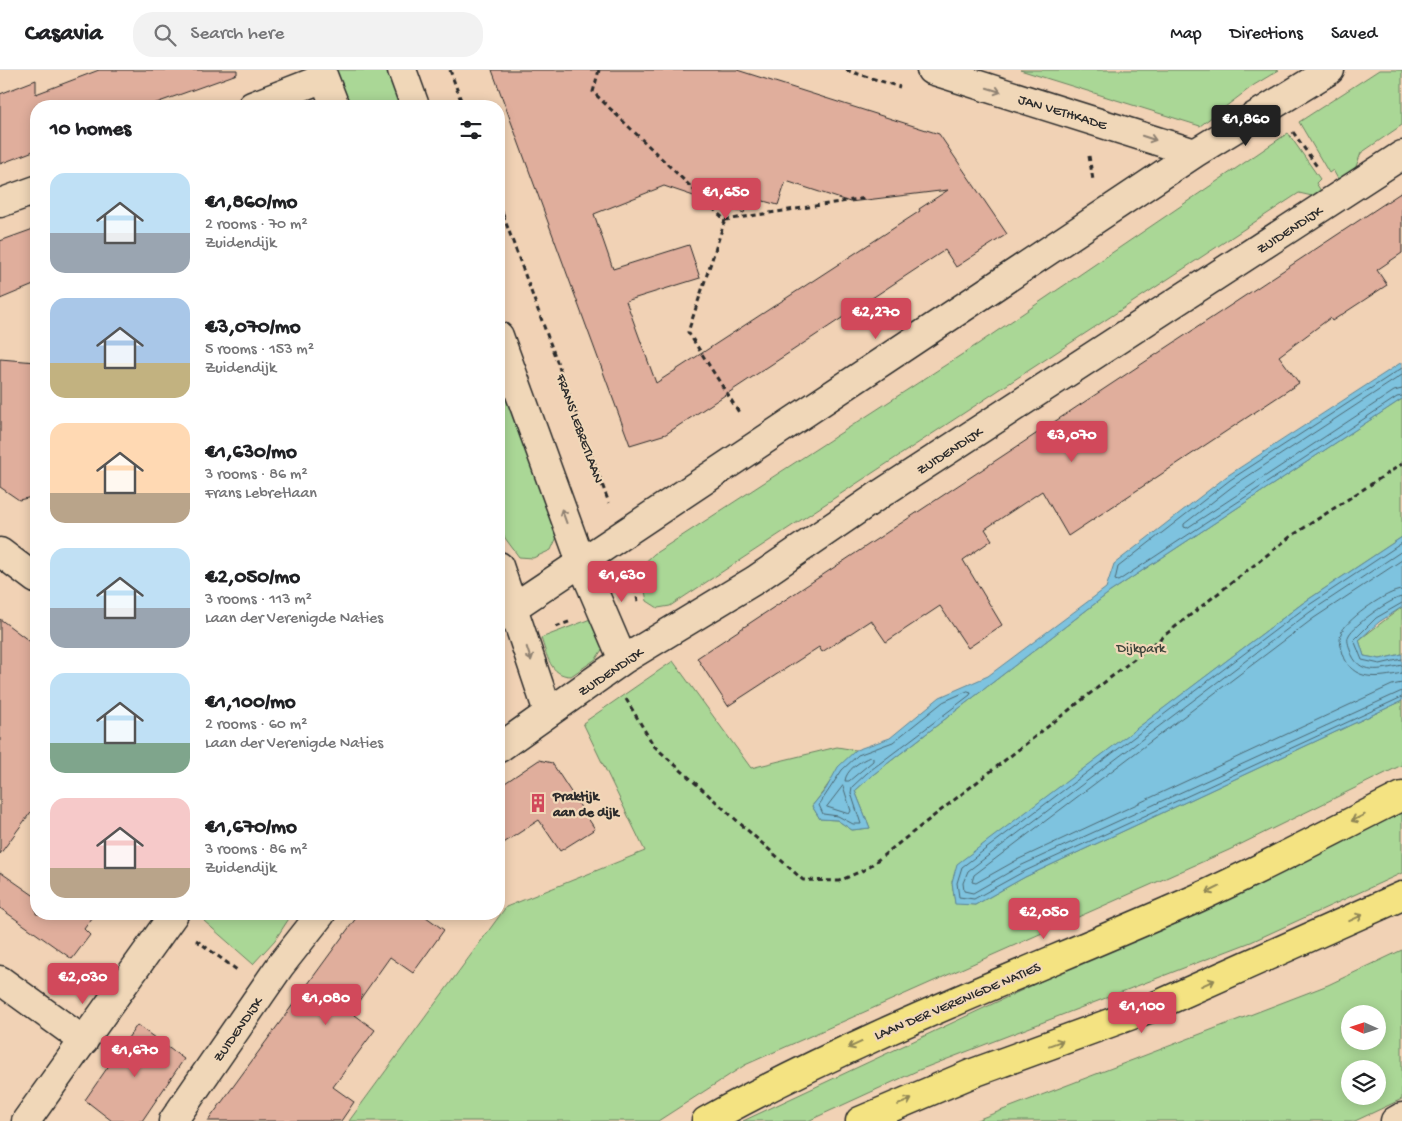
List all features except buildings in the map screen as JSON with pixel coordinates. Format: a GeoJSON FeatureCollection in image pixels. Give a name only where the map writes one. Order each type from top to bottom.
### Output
{"type":"FeatureCollection","features":[{"type":"Feature","properties":{"kind":"main road","name":"LAAN DER VERENIGDE NATIES"},"geometry":{"type":"LineString","coordinates":[[706,1121],[822,1060],[924,1013],[1192,900],[1402,796]]}},
{"type":"Feature","properties":{"kind":"main road"},"geometry":{"type":"LineString","coordinates":[[860,1121],[972,1073],[1151,1008],[1402,896]]}},
{"type":"Feature","properties":{"kind":"street"},"geometry":{"type":"LineString","coordinates":[[402,70],[413,100]]}},
{"type":"Feature","properties":{"kind":"street","name":"JAN VETHKADE"},"geometry":{"type":"LineString","coordinates":[[931,70],[1195,153]]}},
{"type":"Feature","properties":{"kind":"street"},"geometry":{"type":"LineString","coordinates":[[548,712],[524,639],[506,613],[1195,153],[1276,105],[1330,70]]}},
{"type":"Feature","properties":{"kind":"street"},"geometry":{"type":"LineString","coordinates":[[265,100],[323,74],[332,100]]}},
{"type":"Feature","properties":{"kind":"street","name":"ZUIDENDIJK"},"geometry":{"type":"LineString","coordinates":[[505,744],[548,712],[648,645],[755,580],[882,494],[1402,155]]}},
{"type":"Feature","properties":{"kind":"street"},"geometry":{"type":"LineString","coordinates":[[0,204],[30,192]]}},
{"type":"Feature","properties":{"kind":"street"},"geometry":{"type":"LineString","coordinates":[[505,353],[581,562],[602,610],[616,666]]}},
{"type":"Feature","properties":{"kind":"street"},"geometry":{"type":"LineString","coordinates":[[0,552],[30,574]]}},
{"type":"Feature","properties":{"kind":"street"},"geometry":{"type":"LineString","coordinates":[[26,1121],[170,920]]}},
{"type":"Feature","properties":{"kind":"street","name":"ZUIDENDIJK"},"geometry":{"type":"LineString","coordinates":[[173,1121],[264,990],[316,920]]}},
{"type":"Feature","properties":{"kind":"street"},"geometry":{"type":"LineString","coordinates":[[0,980],[84,1040]]}},
{"type":"Feature","properties":{"kind":"street"},"geometry":{"type":"LineString","coordinates":[[1395,1121],[1402,1118]]}},
{"type":"Feature","properties":{"kind":"path"},"geometry":{"type":"LineString","coordinates":[[450,70],[461,100]]}},
{"type":"Feature","properties":{"kind":"path"},"geometry":{"type":"LineString","coordinates":[[600,70],[593,92],[725,220]]}},
{"type":"Feature","properties":{"kind":"path"},"geometry":{"type":"LineString","coordinates":[[846,70],[902,88]]}},
{"type":"Feature","properties":{"kind":"path"},"geometry":{"type":"LineString","coordinates":[[1276,105],[1338,198]]}},
{"type":"Feature","properties":{"kind":"path"},"geometry":{"type":"LineString","coordinates":[[1088,155],[1094,182]]}},
{"type":"Feature","properties":{"kind":"path"},"geometry":{"type":"LineString","coordinates":[[725,220],[866,198]]}},
{"type":"Feature","properties":{"kind":"path","name":"FRANS LEBRETLAAN"},"geometry":{"type":"LineString","coordinates":[[505,220],[610,506],[617,502]]}},
{"type":"Feature","properties":{"kind":"path"},"geometry":{"type":"LineString","coordinates":[[725,220],[688,332],[745,422]]}},
{"type":"Feature","properties":{"kind":"path"},"geometry":{"type":"LineString","coordinates":[[616,666],[654,746],[803,880],[839,881],[866,870],[1290,537],[1402,464]]}},
{"type":"Feature","properties":{"kind":"path"},"geometry":{"type":"LineString","coordinates":[[621,536],[648,645]]}},
{"type":"Feature","properties":{"kind":"path"},"geometry":{"type":"LineString","coordinates":[[524,639],[602,610]]}},
{"type":"Feature","properties":{"kind":"path"},"geometry":{"type":"LineString","coordinates":[[176,920],[264,990]]}},
{"type":"Feature","properties":{"kind":"green space"},"geometry":{"type":"Polygon","coordinates":[[[333,70],[391,70],[402,100],[345,100],[333,70]]]}},
{"type":"Feature","properties":{"kind":"green space"},"geometry":{"type":"Polygon","coordinates":[[[1020,70],[1279,70],[1254,85],[1200,126],[1020,70]]]}},
{"type":"Feature","properties":{"kind":"green space"},"geometry":{"type":"Polygon","coordinates":[[[1379,70],[1402,70],[1402,125],[1361,153],[1354,172],[1338,179],[1333,170],[1329,173],[1299,122],[1379,70]]]}},
{"type":"Feature","properties":{"kind":"green space"},"geometry":{"type":"Polygon","coordinates":[[[1288,133],[1320,179],[1316,183],[1321,191],[1312,196],[1299,193],[670,606],[658,608],[647,601],[640,567],[654,554],[978,344],[1288,133]]]}},
{"type":"Feature","properties":{"kind":"green space"},"geometry":{"type":"Polygon","coordinates":[[[505,384],[557,521],[557,537],[551,550],[533,558],[519,557],[505,538],[505,384]]]}},
{"type":"Feature","properties":{"kind":"green space","name":"Dijkpark"},"geometry":{"type":"Polygon","coordinates":[[[1402,399],[1402,537],[1303,603],[958,864],[952,882],[955,903],[975,905],[1025,877],[1402,701],[1402,765],[1229,850],[745,1065],[658,1121],[349,1121],[496,920],[505,920],[506,907],[645,851],[583,723],[673,661],[751,768],[837,747],[856,750],[812,806],[820,819],[837,820],[852,830],[870,828],[855,791],[870,777],[1110,592],[1402,399]]]}},
{"type":"Feature","properties":{"kind":"green space"},"geometry":{"type":"Polygon","coordinates":[[[1402,607],[1402,654],[1380,659],[1364,656],[1359,640],[1402,607]]]}},
{"type":"Feature","properties":{"kind":"green space"},"geometry":{"type":"Polygon","coordinates":[[[593,618],[603,648],[596,659],[571,676],[558,672],[550,663],[541,638],[593,618]]]}},
{"type":"Feature","properties":{"kind":"green space"},"geometry":{"type":"Polygon","coordinates":[[[1402,812],[1402,873],[1251,942],[919,1070],[808,1121],[743,1121],[1402,812]]]}},
{"type":"Feature","properties":{"kind":"green space"},"geometry":{"type":"Polygon","coordinates":[[[288,920],[275,940],[253,964],[204,921],[288,920]]]}},
{"type":"Feature","properties":{"kind":"green space"},"geometry":{"type":"Polygon","coordinates":[[[1402,950],[1402,1099],[1355,1121],[974,1121],[1328,985],[1402,950]]]}},
{"type":"Feature","properties":{"kind":"water"},"geometry":{"type":"Polygon","coordinates":[[[1402,362],[1402,399],[1110,592],[870,777],[855,791],[870,828],[852,830],[837,820],[820,819],[812,806],[826,789],[838,767],[856,750],[890,738],[940,697],[988,676],[1106,588],[1114,564],[1227,476],[1402,362]]]}},
{"type":"Feature","properties":{"kind":"water"},"geometry":{"type":"Polygon","coordinates":[[[1402,537],[1402,607],[1379,622],[1359,640],[1364,656],[1380,659],[1402,654],[1402,701],[1025,877],[975,905],[955,904],[952,882],[957,864],[1303,603],[1402,537]]]}},
{"type":"Feature","properties":{"kind":"place","name":"Praktijk aan de dijk"},"geometry":{"type":"Point","coordinates":[538,803]}}]}
